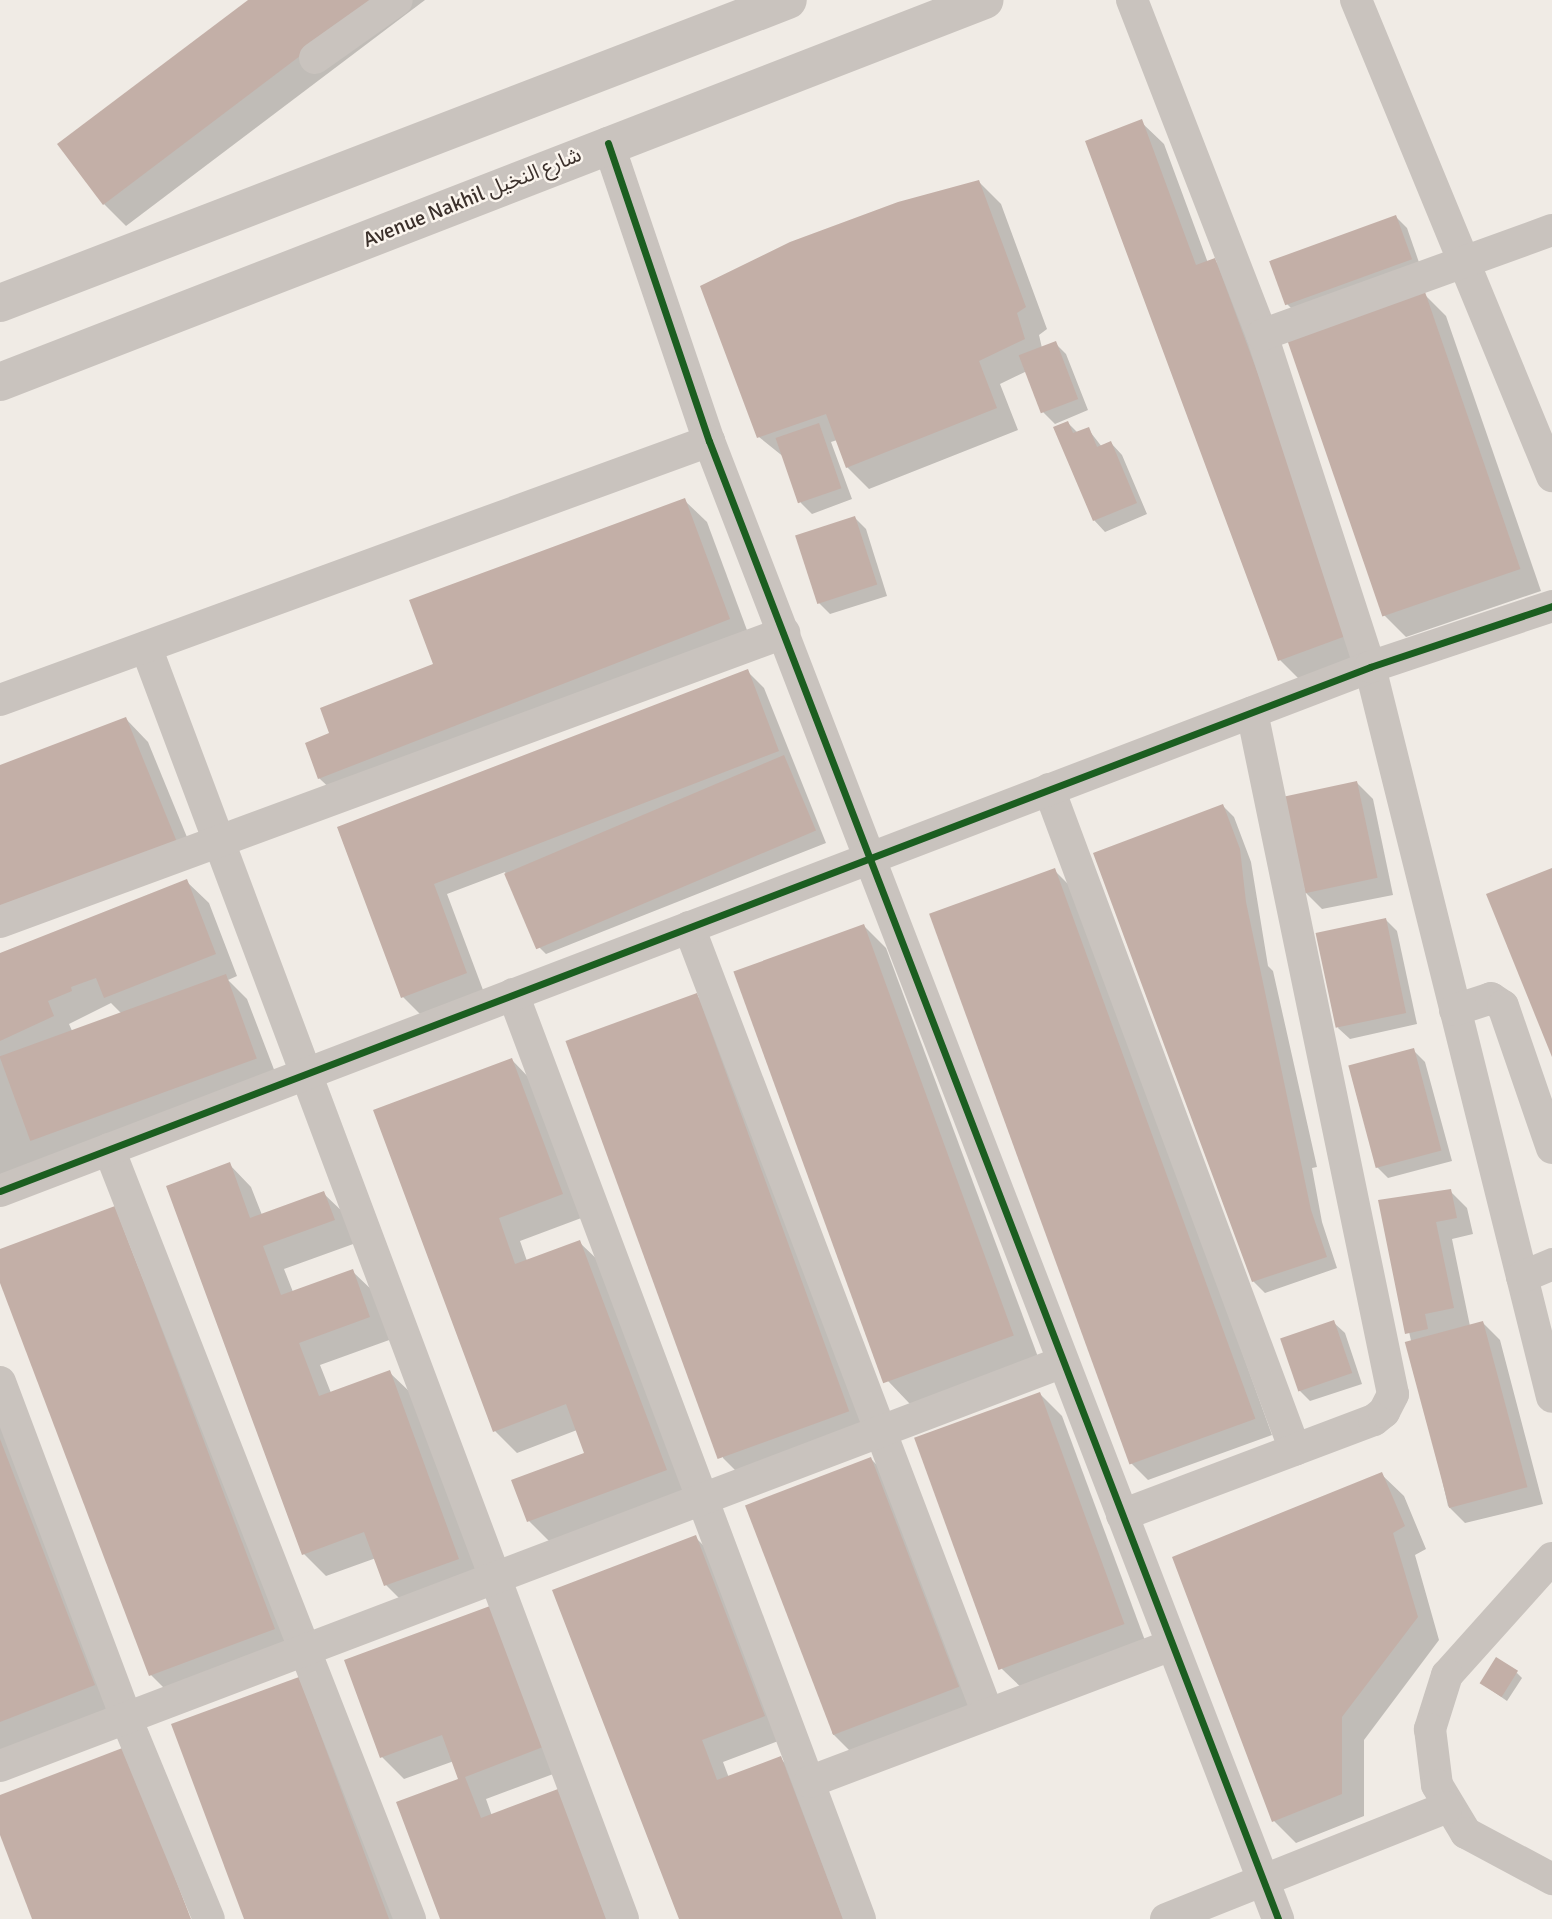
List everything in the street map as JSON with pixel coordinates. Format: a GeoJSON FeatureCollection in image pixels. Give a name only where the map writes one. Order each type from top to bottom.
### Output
{"type":"FeatureCollection","features":[{"type":"Feature","properties":{"kind":"street"},"geometry":{"type":"LineString","coordinates":[[315,58],[397,0]]}},
{"type":"Feature","properties":{"kind":"street"},"geometry":{"type":"LineString","coordinates":[[0,303],[788,0]]}},
{"type":"Feature","properties":{"kind":"street","name":"Avenue Nakhil شارع النخيل"},"geometry":{"type":"LineString","coordinates":[[0,382],[608,143],[985,0]]}},
{"type":"Feature","properties":{"kind":"street"},"geometry":{"type":"LineString","coordinates":[[1132,0],[1262,335],[1370,667],[1552,1397]]}},
{"type":"Feature","properties":{"kind":"street"},"geometry":{"type":"LineString","coordinates":[[1356,0],[1552,476]]}},
{"type":"Feature","properties":{"kind":"street"},"geometry":{"type":"LineString","coordinates":[[608,143],[709,441],[1278,1919]]}},
{"type":"Feature","properties":{"kind":"street"},"geometry":{"type":"LineString","coordinates":[[1262,335],[1552,230]]}},
{"type":"Feature","properties":{"kind":"street"},"geometry":{"type":"LineString","coordinates":[[0,700],[709,441]]}},
{"type":"Feature","properties":{"kind":"street"},"geometry":{"type":"LineString","coordinates":[[0,1191],[1370,667],[1552,606]]}},
{"type":"Feature","properties":{"kind":"street"},"geometry":{"type":"LineString","coordinates":[[0,922],[784,633]]}},
{"type":"Feature","properties":{"kind":"street"},"geometry":{"type":"LineString","coordinates":[[146,647],[223,842],[304,1074],[623,1919]]}},
{"type":"Feature","properties":{"kind":"street"},"geometry":{"type":"LineString","coordinates":[[1122,1515],[1374,1420],[1393,1394],[1252,712]]}},
{"type":"Feature","properties":{"kind":"street"},"geometry":{"type":"LineString","coordinates":[[1049,789],[1295,1450]]}},
{"type":"Feature","properties":{"kind":"street"},"geometry":{"type":"LineString","coordinates":[[689,927],[988,1714]]}},
{"type":"Feature","properties":{"kind":"street"},"geometry":{"type":"LineString","coordinates":[[513,995],[860,1919]]}},
{"type":"Feature","properties":{"kind":"street"},"geometry":{"type":"LineString","coordinates":[[1455,1010],[1491,998],[1503,1006],[1552,1148]]}},
{"type":"Feature","properties":{"kind":"street"},"geometry":{"type":"LineString","coordinates":[[109,1149],[410,1919]]}},
{"type":"Feature","properties":{"kind":"street"},"geometry":{"type":"LineString","coordinates":[[1522,1277],[1552,1264]]}},
{"type":"Feature","properties":{"kind":"street"},"geometry":{"type":"LineString","coordinates":[[0,1766],[1063,1362]]}},
{"type":"Feature","properties":{"kind":"street"},"geometry":{"type":"LineString","coordinates":[[0,1382],[126,1718],[209,1919]]}},
{"type":"Feature","properties":{"kind":"street"},"geometry":{"type":"LineString","coordinates":[[1552,1558],[1464,1652],[1439,1692],[1430,1729],[1430,1758],[1447,1807],[1466,1833],[1552,1879]]}},
{"type":"Feature","properties":{"kind":"street"},"geometry":{"type":"LineString","coordinates":[[809,1782],[1172,1645]]}},
{"type":"Feature","properties":{"kind":"street"},"geometry":{"type":"LineString","coordinates":[[1166,1919],[1447,1807]]}},
{"type":"Feature","properties":{"kind":"building"},"geometry":{"type":"Polygon","coordinates":[[[248,0],[374,0],[103,205],[57,144],[248,0]]]}},
{"type":"Feature","properties":{"kind":"building"},"geometry":{"type":"Polygon","coordinates":[[[1142,119],[1196,265],[1215,258],[1354,633],[1278,661],[1085,141],[1142,119]]]}},
{"type":"Feature","properties":{"kind":"building"},"geometry":{"type":"Polygon","coordinates":[[[979,180],[1026,307],[1017,313],[1025,339],[979,361],[997,408],[846,468],[826,414],[757,438],[700,286],[790,242],[898,202],[979,180]]]}},
{"type":"Feature","properties":{"kind":"building"},"geometry":{"type":"Polygon","coordinates":[[[1396,215],[1412,259],[1285,305],[1269,261],[1396,215]]]}},
{"type":"Feature","properties":{"kind":"building"},"geometry":{"type":"Polygon","coordinates":[[[1425,292],[1520,569],[1382,617],[1287,340],[1425,292]]]}},
{"type":"Feature","properties":{"kind":"building"},"geometry":{"type":"Polygon","coordinates":[[[1056,341],[1078,399],[1041,413],[1019,355],[1056,341]]]}},
{"type":"Feature","properties":{"kind":"building"},"geometry":{"type":"Polygon","coordinates":[[[1068,421],[1073,433],[1089,427],[1097,447],[1111,441],[1137,503],[1093,521],[1053,427],[1068,421]]]}},
{"type":"Feature","properties":{"kind":"building"},"geometry":{"type":"Polygon","coordinates":[[[819,423],[841,488],[798,503],[776,438],[819,423]]]}},
{"type":"Feature","properties":{"kind":"building"},"geometry":{"type":"Polygon","coordinates":[[[685,498],[730,619],[318,779],[305,743],[329,733],[320,708],[433,664],[409,600],[685,498]]]}},
{"type":"Feature","properties":{"kind":"building"},"geometry":{"type":"Polygon","coordinates":[[[855,516],[877,584],[817,604],[795,535],[855,516]]]}},
{"type":"Feature","properties":{"kind":"building"},"geometry":{"type":"Polygon","coordinates":[[[748,669],[779,751],[434,884],[467,973],[401,998],[337,827],[748,669]]]}},
{"type":"Feature","properties":{"kind":"building"},"geometry":{"type":"Polygon","coordinates":[[[126,717],[177,842],[0,907],[0,765],[126,717]]]}},
{"type":"Feature","properties":{"kind":"building"},"geometry":{"type":"Polygon","coordinates":[[[784,755],[816,830],[536,949],[504,874],[784,755]]]}},
{"type":"Feature","properties":{"kind":"building"},"geometry":{"type":"Polygon","coordinates":[[[1357,781],[1378,878],[1305,893],[1285,796],[1357,781]]]}},
{"type":"Feature","properties":{"kind":"building"},"geometry":{"type":"Polygon","coordinates":[[[1223,804],[1240,849],[1246,902],[1311,1210],[1327,1257],[1252,1282],[1093,853],[1223,804]]]}},
{"type":"Feature","properties":{"kind":"building"},"geometry":{"type":"Polygon","coordinates":[[[1055,868],[1255,1419],[1130,1464],[929,914],[1055,868]]]}},
{"type":"Feature","properties":{"kind":"building"},"geometry":{"type":"Polygon","coordinates":[[[1552,868],[1552,1057],[1486,894],[1552,868]]]}},
{"type":"Feature","properties":{"kind":"building"},"geometry":{"type":"Polygon","coordinates":[[[187,879],[216,954],[104,998],[96,978],[71,987],[72,991],[48,1001],[54,1016],[0,1041],[0,953],[187,879]]]}},
{"type":"Feature","properties":{"kind":"building"},"geometry":{"type":"Polygon","coordinates":[[[1386,918],[1406,1013],[1336,1028],[1316,933],[1386,918]]]}},
{"type":"Feature","properties":{"kind":"building"},"geometry":{"type":"Polygon","coordinates":[[[864,924],[1014,1336],[883,1383],[733,972],[864,924]]]}},
{"type":"Feature","properties":{"kind":"building"},"geometry":{"type":"Polygon","coordinates":[[[226,974],[257,1059],[30,1141],[0,1056],[226,974]]]}},
{"type":"Feature","properties":{"kind":"building"},"geometry":{"type":"Polygon","coordinates":[[[697,993],[849,1411],[718,1459],[565,1041],[697,993]]]}},
{"type":"Feature","properties":{"kind":"building"},"geometry":{"type":"Polygon","coordinates":[[[1414,1048],[1441,1150],[1376,1168],[1348,1066],[1414,1048]]]}},
{"type":"Feature","properties":{"kind":"building"},"geometry":{"type":"Polygon","coordinates":[[[512,1058],[563,1194],[499,1218],[515,1264],[580,1240],[667,1470],[527,1522],[511,1480],[584,1453],[566,1404],[493,1432],[373,1110],[512,1058]]]}},
{"type":"Feature","properties":{"kind":"building"},"geometry":{"type":"Polygon","coordinates":[[[230,1162],[250,1218],[324,1191],[335,1220],[263,1246],[281,1295],[353,1269],[370,1317],[299,1343],[319,1396],[390,1370],[459,1559],[384,1586],[364,1532],[302,1555],[166,1186],[230,1162]]]}},
{"type":"Feature","properties":{"kind":"building"},"geometry":{"type":"Polygon","coordinates":[[[1451,1189],[1457,1218],[1436,1222],[1454,1308],[1425,1314],[1428,1329],[1405,1334],[1378,1200],[1451,1189]]]}},
{"type":"Feature","properties":{"kind":"building"},"geometry":{"type":"Polygon","coordinates":[[[115,1206],[275,1629],[149,1676],[0,1283],[0,1249],[115,1206]]]}},
{"type":"Feature","properties":{"kind":"building"},"geometry":{"type":"Polygon","coordinates":[[[1334,1320],[1352,1373],[1298,1392],[1280,1339],[1334,1320]]]}},
{"type":"Feature","properties":{"kind":"building"},"geometry":{"type":"Polygon","coordinates":[[[1483,1321],[1528,1487],[1449,1508],[1405,1342],[1483,1321]]]}},
{"type":"Feature","properties":{"kind":"building"},"geometry":{"type":"Polygon","coordinates":[[[1040,1392],[1124,1624],[999,1670],[914,1438],[1040,1392]]]}},
{"type":"Feature","properties":{"kind":"building"},"geometry":{"type":"Polygon","coordinates":[[[0,1439],[95,1685],[0,1722],[0,1439]]]}},
{"type":"Feature","properties":{"kind":"building"},"geometry":{"type":"Polygon","coordinates":[[[871,1457],[959,1687],[833,1735],[745,1505],[871,1457]]]}},
{"type":"Feature","properties":{"kind":"building"},"geometry":{"type":"Polygon","coordinates":[[[1382,1472],[1405,1526],[1393,1533],[1418,1617],[1342,1717],[1342,1794],[1272,1822],[1172,1557],[1382,1472]]]}},
{"type":"Feature","properties":{"kind":"building"},"geometry":{"type":"Polygon","coordinates":[[[696,1535],[765,1716],[702,1740],[717,1780],[781,1756],[843,1919],[679,1919],[552,1590],[696,1535]]]}},
{"type":"Feature","properties":{"kind":"building"},"geometry":{"type":"Polygon","coordinates":[[[490,1606],[543,1747],[465,1777],[481,1818],[558,1789],[606,1919],[440,1919],[396,1802],[458,1779],[442,1735],[380,1758],[344,1660],[490,1606]]]}},
{"type":"Feature","properties":{"kind":"building"},"geometry":{"type":"Polygon","coordinates":[[[1496,1657],[1518,1671],[1502,1697],[1480,1683],[1496,1657]]]}},
{"type":"Feature","properties":{"kind":"building"},"geometry":{"type":"Polygon","coordinates":[[[299,1677],[389,1919],[244,1919],[171,1724],[299,1677]]]}},
{"type":"Feature","properties":{"kind":"building"},"geometry":{"type":"Polygon","coordinates":[[[125,1747],[191,1919],[32,1919],[0,1835],[0,1795],[125,1747]]]}},
{"type":"Feature","properties":{"kind":"cycle path"},"geometry":{"type":"LineString","coordinates":[[608,143],[709,441],[1278,1919]]}},
{"type":"Feature","properties":{"kind":"cycle path"},"geometry":{"type":"LineString","coordinates":[[0,1191],[1370,667],[1552,606]]}}]}
